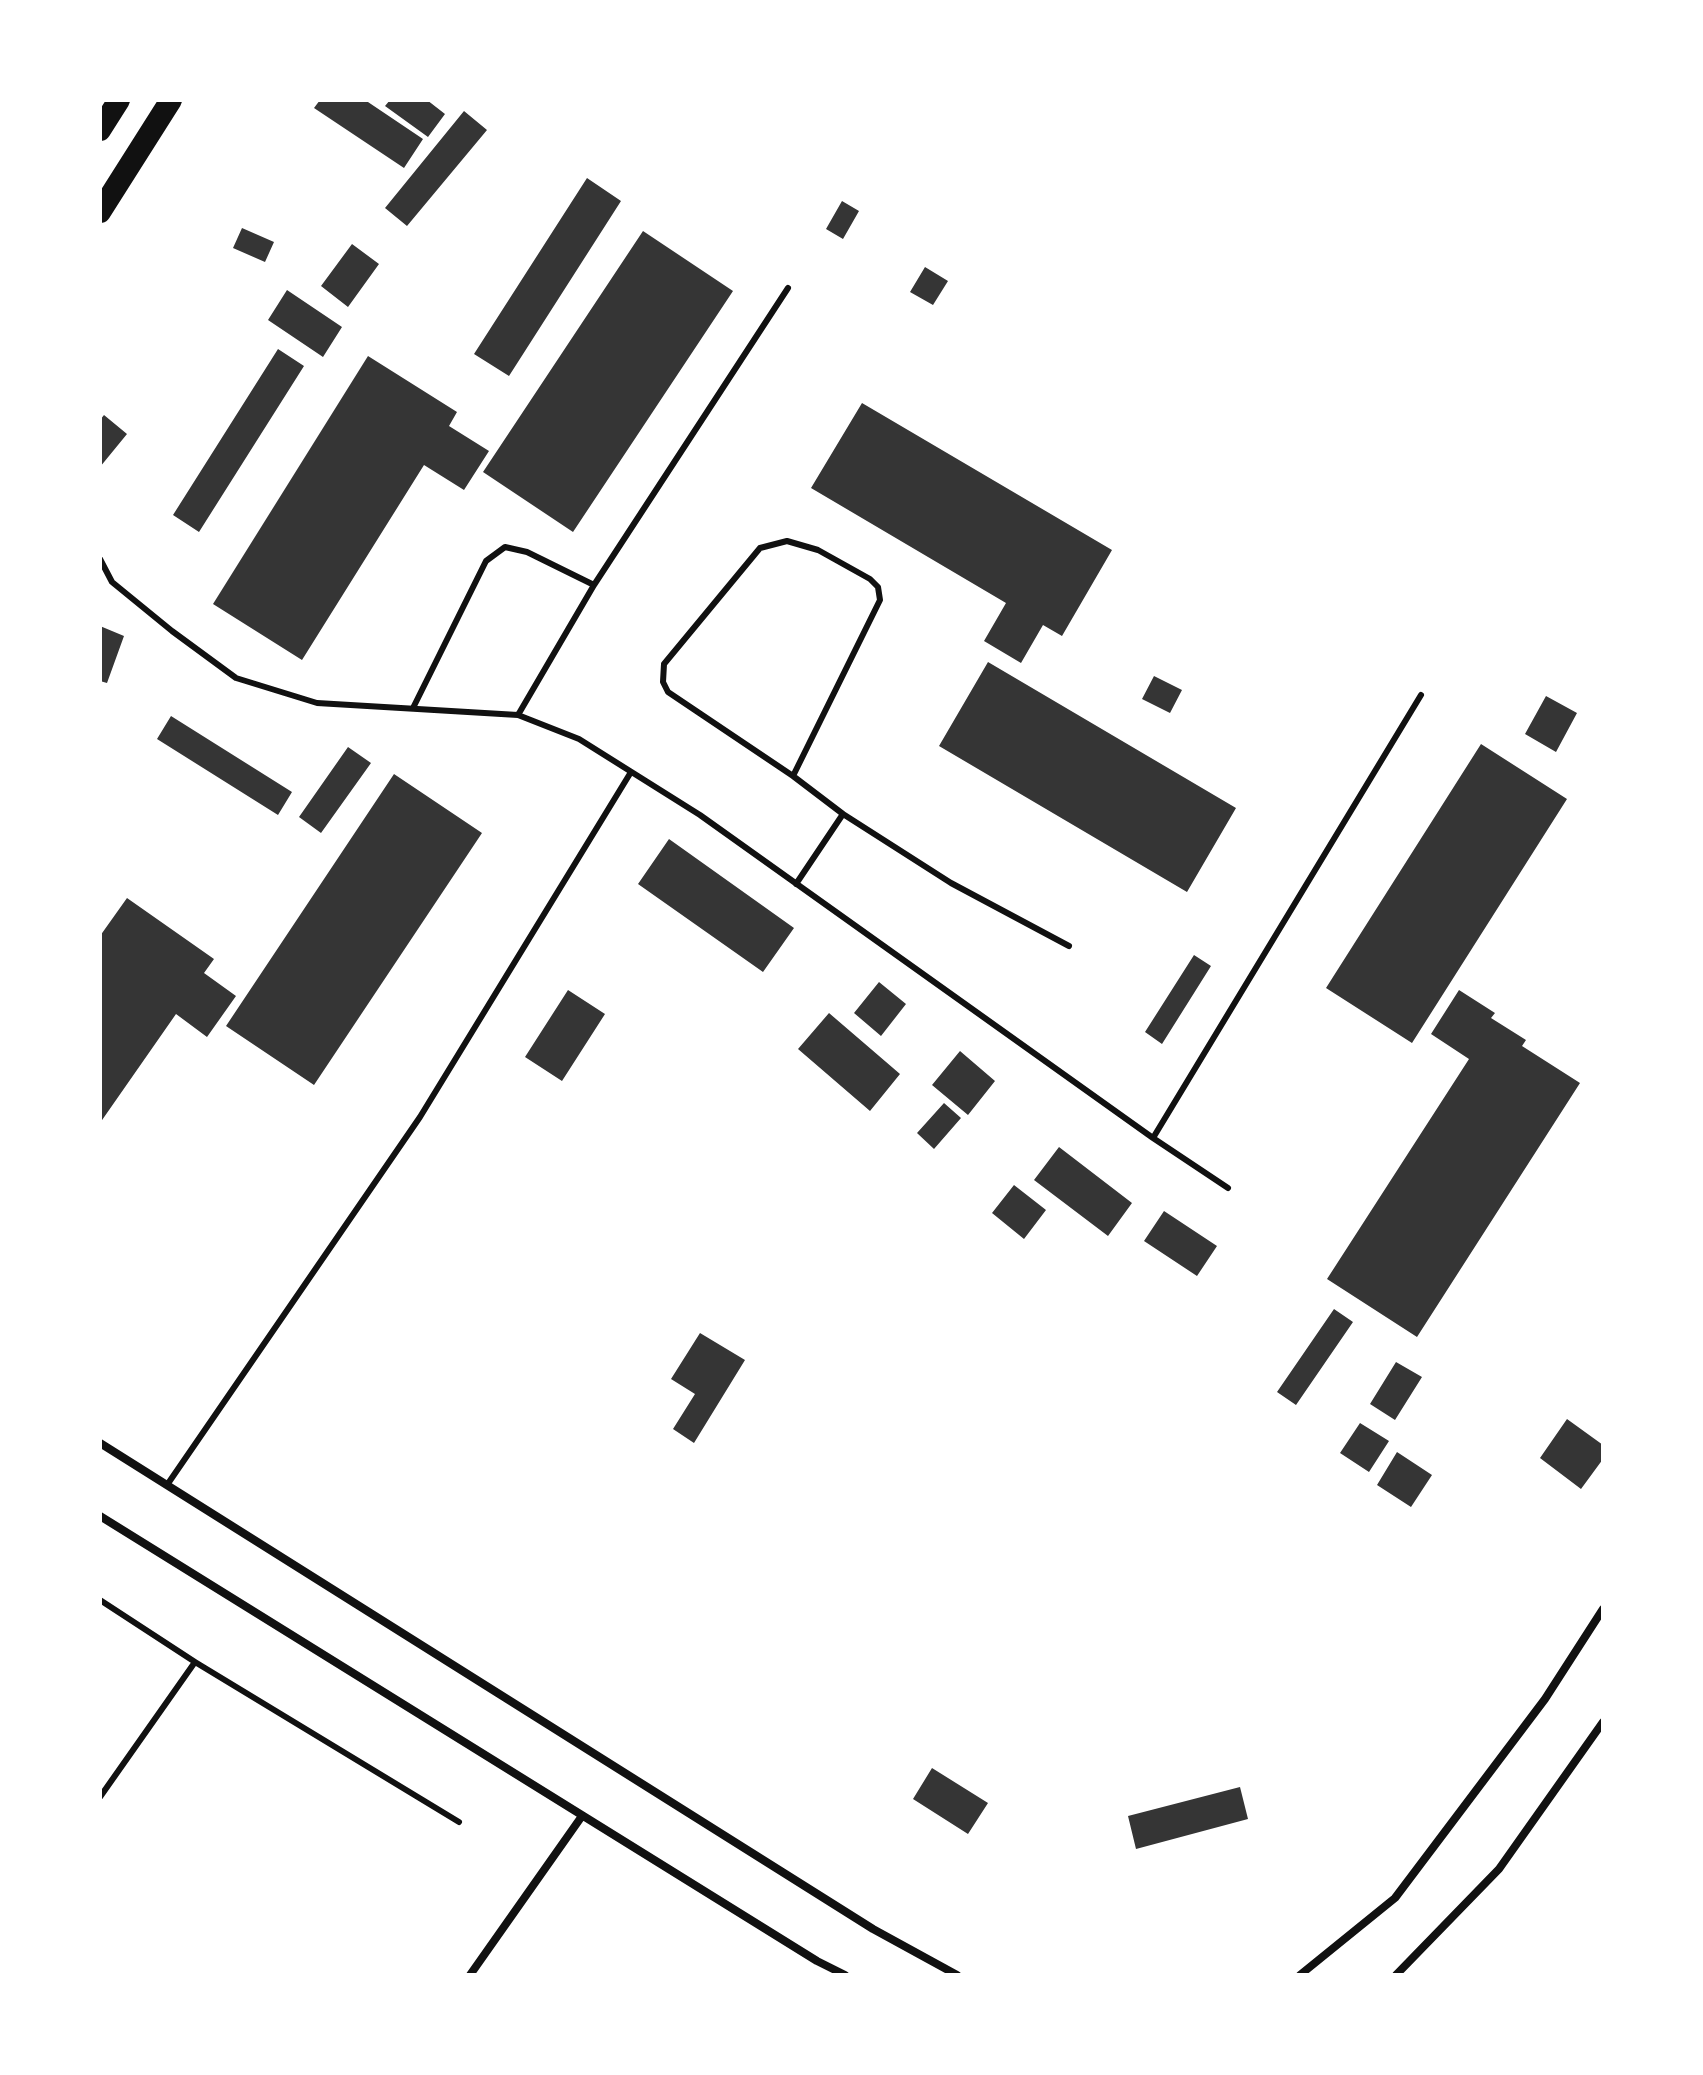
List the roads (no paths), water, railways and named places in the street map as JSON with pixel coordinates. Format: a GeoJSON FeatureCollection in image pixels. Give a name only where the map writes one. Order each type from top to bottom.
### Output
{"type":"FeatureCollection","features":[{"type":"Feature","properties":{"kind":"highway"},"geometry":{"type":"LineString","coordinates":[[100,130],[119,100]]}},
{"type":"Feature","properties":{"kind":"highway"},"geometry":{"type":"LineString","coordinates":[[100,212],[171,100]]}},
{"type":"Feature","properties":{"kind":"street"},"geometry":{"type":"LineString","coordinates":[[100,1443],[873,1929],[957,1975]]}},
{"type":"Feature","properties":{"kind":"street"},"geometry":{"type":"LineString","coordinates":[[100,1516],[582,1816],[845,1975]]}},
{"type":"Feature","properties":{"kind":"street"},"geometry":{"type":"LineString","coordinates":[[1300,1975],[1395,1898],[1545,1699],[1603,1609]]}},
{"type":"Feature","properties":{"kind":"street"},"geometry":{"type":"LineString","coordinates":[[1396,1975],[1499,1869],[1603,1722]]}},
{"type":"Feature","properties":{"kind":"street"},"geometry":{"type":"LineString","coordinates":[[470,1975],[582,1816]]}},
{"type":"Feature","properties":{"kind":"lane"},"geometry":{"type":"LineString","coordinates":[[518,715],[594,585],[788,288]]}},
{"type":"Feature","properties":{"kind":"lane"},"geometry":{"type":"LineString","coordinates":[[793,776],[880,600],[878,587],[870,579],[818,550],[787,541],[760,548],[664,664],[663,682],[668,692],[793,776],[843,814],[951,883],[1069,946]]}},
{"type":"Feature","properties":{"kind":"lane"},"geometry":{"type":"LineString","coordinates":[[413,708],[486,561],[505,547],[527,552],[594,585]]}},
{"type":"Feature","properties":{"kind":"lane"},"geometry":{"type":"LineString","coordinates":[[100,559],[112,582],[236,678],[317,703],[518,715],[579,739],[700,815],[1153,1138],[1228,1188]]}},
{"type":"Feature","properties":{"kind":"lane"},"geometry":{"type":"LineString","coordinates":[[1153,1138],[1421,695]]}},
{"type":"Feature","properties":{"kind":"lane"},"geometry":{"type":"LineString","coordinates":[[167,1485],[420,1117],[631,772]]}},
{"type":"Feature","properties":{"kind":"lane"},"geometry":{"type":"LineString","coordinates":[[796,884],[843,814]]}},
{"type":"Feature","properties":{"kind":"lane"},"geometry":{"type":"LineString","coordinates":[[100,1600],[195,1662],[459,1822]]}},
{"type":"Feature","properties":{"kind":"lane"},"geometry":{"type":"LineString","coordinates":[[100,1797],[195,1662]]}}]}
